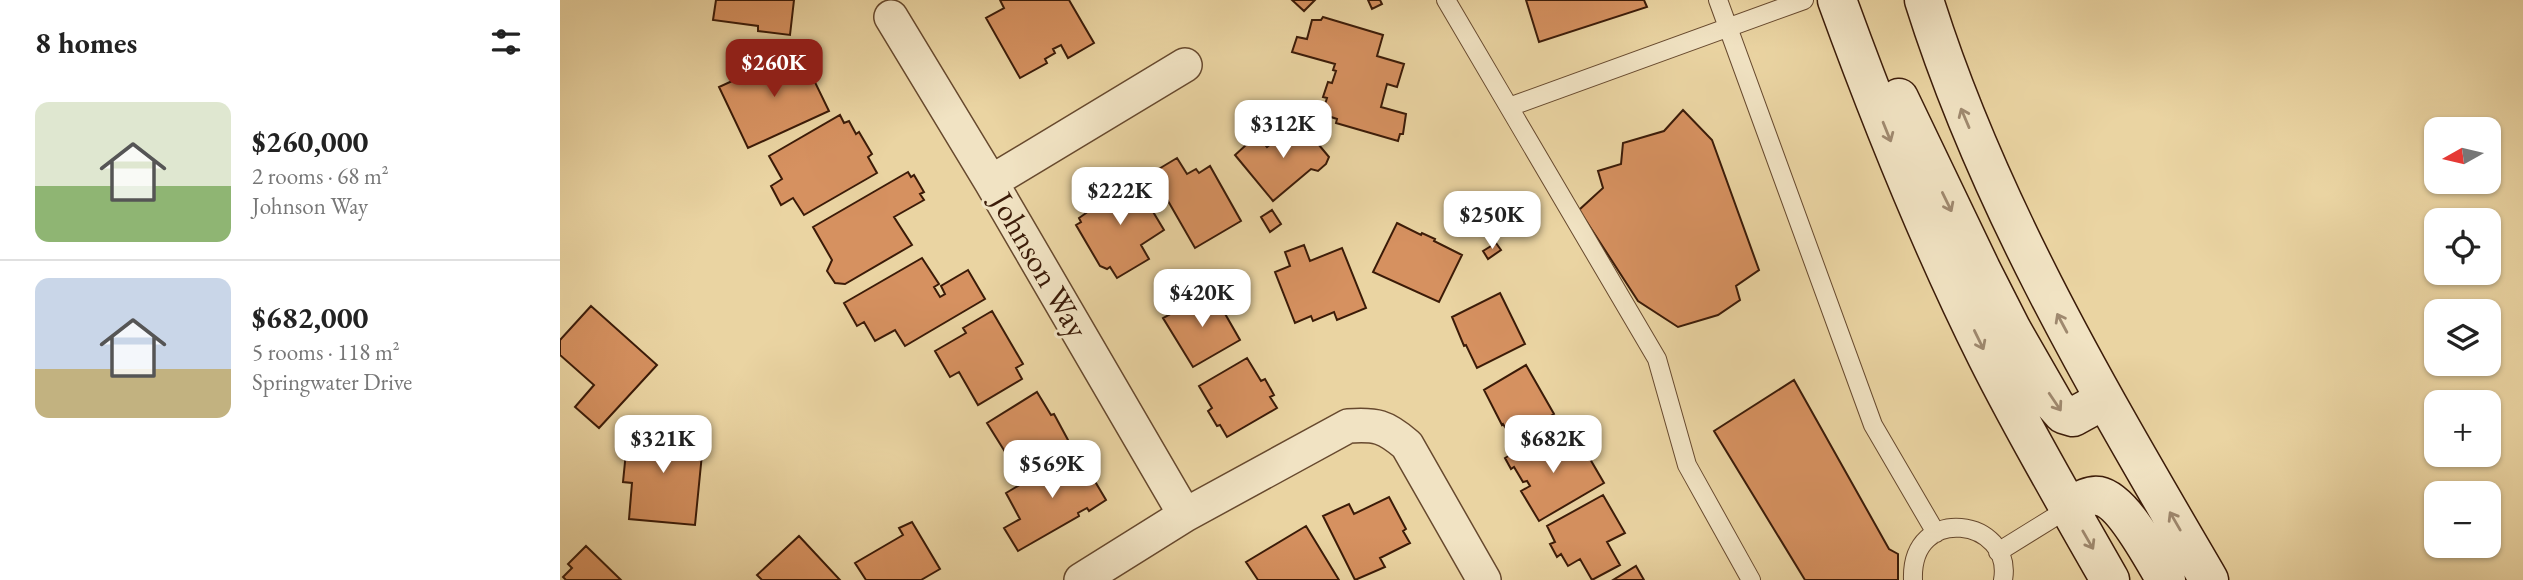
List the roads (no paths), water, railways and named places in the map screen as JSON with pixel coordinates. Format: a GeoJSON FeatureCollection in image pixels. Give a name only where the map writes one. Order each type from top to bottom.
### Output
{"type":"FeatureCollection","features":[{"type":"Feature","properties":{"kind":"main road"},"geometry":{"type":"LineString","coordinates":[[1837,0],[1910,190],[1959,299],[1988,359],[2110,580]]}},
{"type":"Feature","properties":{"kind":"main road"},"geometry":{"type":"LineString","coordinates":[[1924,0],[1961,109],[2045,290],[2104,400],[2209,580]]}},
{"type":"Feature","properties":{"kind":"main road"},"geometry":{"type":"LineString","coordinates":[[1860,65],[1901,100],[1981,269],[2055,405],[2063,414],[2073,417],[2104,400]]}},
{"type":"Feature","properties":{"kind":"main road"},"geometry":{"type":"LineString","coordinates":[[2069,508],[2088,497],[2099,496],[2112,503],[2132,526],[2166,580]]}},
{"type":"Feature","properties":{"kind":"street","name":"Johnson Way"},"geometry":{"type":"LineString","coordinates":[[891,17],[1185,515]]}},
{"type":"Feature","properties":{"kind":"street"},"geometry":{"type":"LineString","coordinates":[[991,183],[1185,65]]}},
{"type":"Feature","properties":{"kind":"street"},"geometry":{"type":"LineString","coordinates":[[1081,580],[1185,515],[1348,426],[1371,425],[1390,431],[1406,444],[1484,580]]}},
{"type":"Feature","properties":{"kind":"lane"},"geometry":{"type":"LineString","coordinates":[[1447,0],[1657,359],[1686,465],[1751,580]]}},
{"type":"Feature","properties":{"kind":"lane"},"geometry":{"type":"LineString","coordinates":[[1718,0],[1873,425],[1936,533]]}},
{"type":"Feature","properties":{"kind":"lane"},"geometry":{"type":"LineString","coordinates":[[1509,107],[1804,0]]}},
{"type":"Feature","properties":{"kind":"lane"},"geometry":{"type":"LineString","coordinates":[[1998,552],[2069,508]]}},
{"type":"Feature","properties":{"kind":"lane"},"geometry":{"type":"LineString","coordinates":[[1913,580],[1912,568],[1916,554],[1924,542],[1951,527],[1982,533],[1998,552],[2003,580]]}}]}
